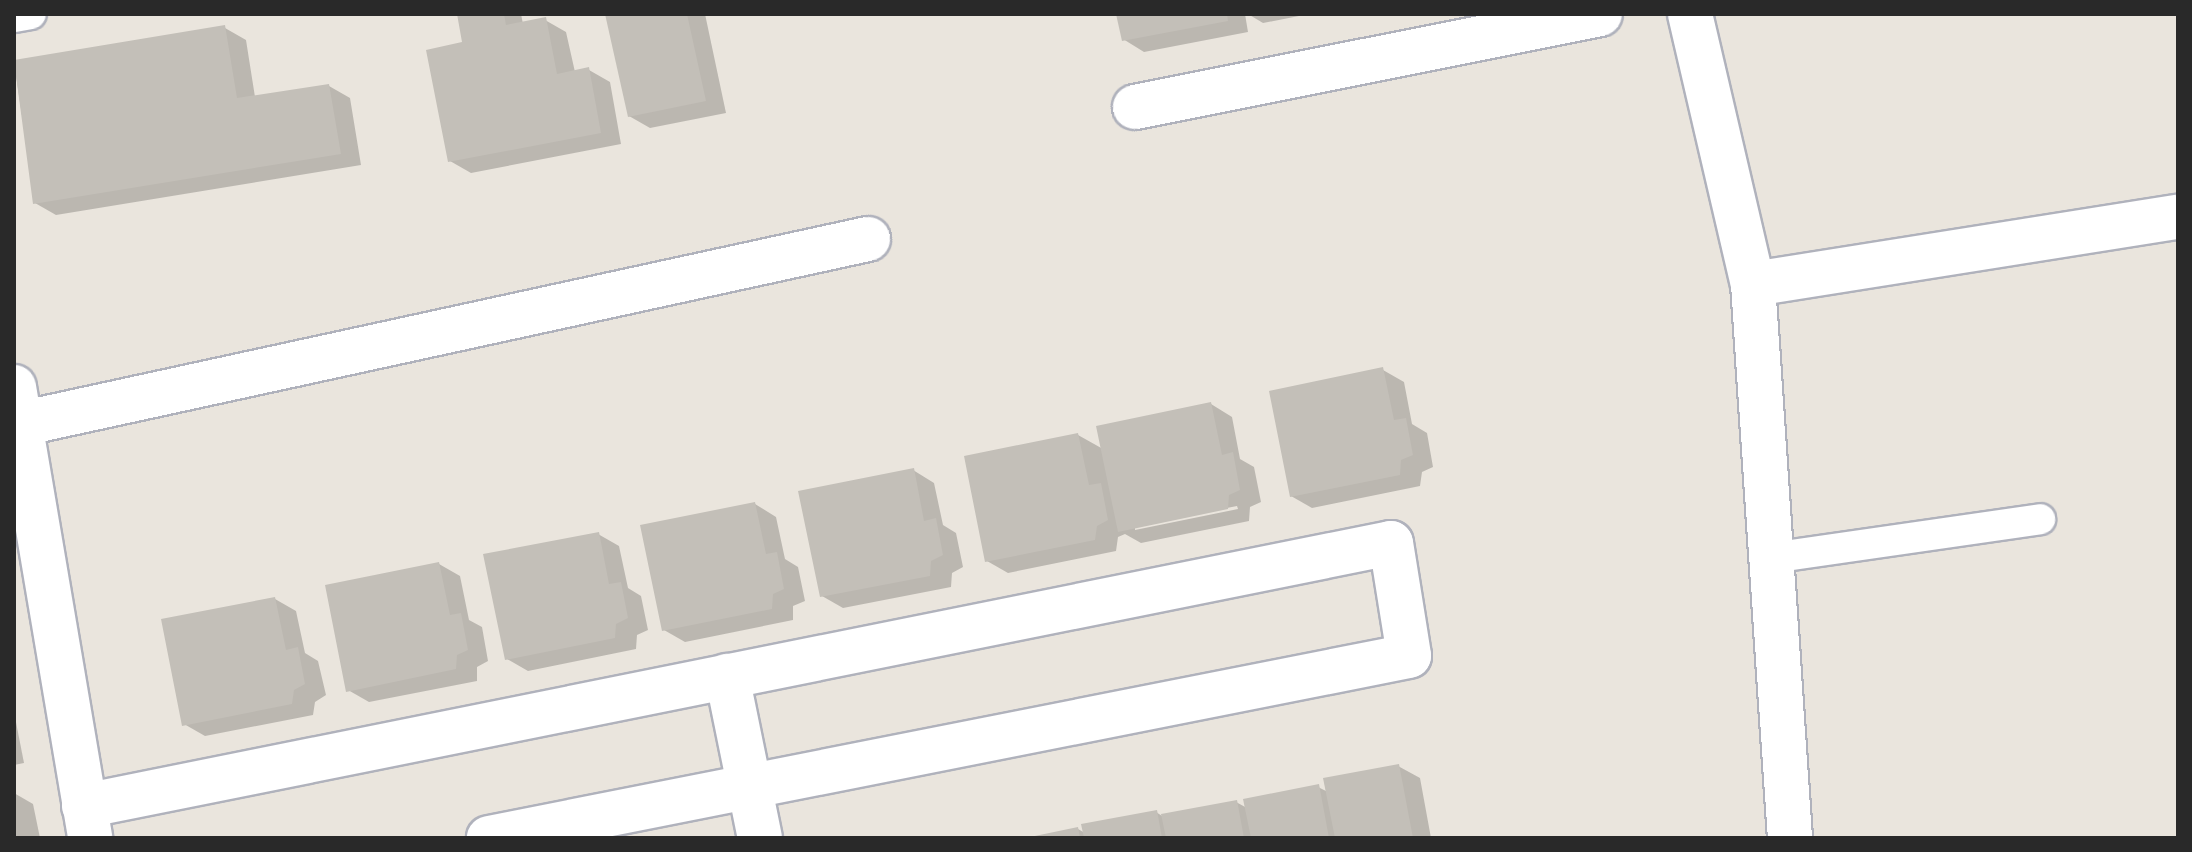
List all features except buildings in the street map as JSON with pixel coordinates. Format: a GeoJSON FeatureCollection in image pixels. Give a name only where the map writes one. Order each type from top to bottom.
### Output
{"type":"FeatureCollection","features":[{"type":"Feature","properties":{"kind":"street"},"geometry":{"type":"LineString","coordinates":[[1135,107],[1600,14]]}},
{"type":"Feature","properties":{"kind":"street"},"geometry":{"type":"LineString","coordinates":[[1690,14],[1753,284],[1790,838]]}},
{"type":"Feature","properties":{"kind":"street"},"geometry":{"type":"LineString","coordinates":[[1753,284],[2178,217]]}},
{"type":"Feature","properties":{"kind":"street"},"geometry":{"type":"LineString","coordinates":[[489,838],[1409,656],[1391,543],[727,676],[87,822],[26,537],[17,405],[868,239]]}},
{"type":"Feature","properties":{"kind":"street"},"geometry":{"type":"LineString","coordinates":[[727,676],[760,838]]}},
{"type":"Feature","properties":{"kind":"lane"},"geometry":{"type":"LineString","coordinates":[[14,17],[31,14]]}},
{"type":"Feature","properties":{"kind":"lane"},"geometry":{"type":"LineString","coordinates":[[1771,558],[2040,519]]}}]}
